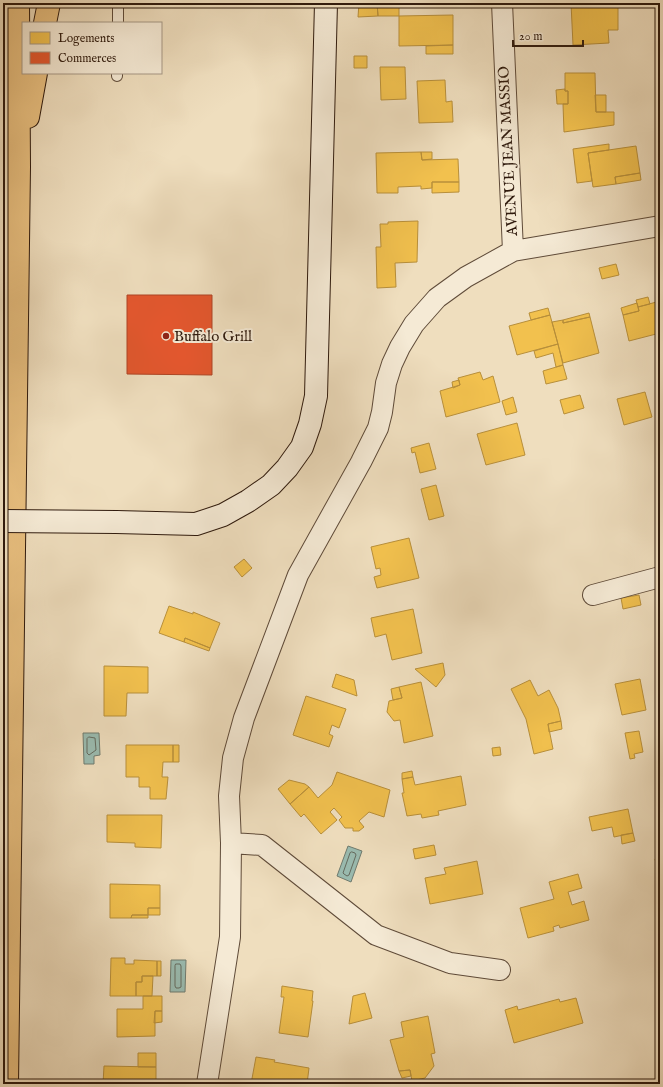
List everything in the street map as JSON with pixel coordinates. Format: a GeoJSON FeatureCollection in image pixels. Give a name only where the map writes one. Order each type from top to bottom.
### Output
{"type":"FeatureCollection","features":[{"type":"Feature","properties":{"kind":"main road"},"geometry":{"type":"LineString","coordinates":[[7,1084],[19,167],[18,3]]}},
{"type":"Feature","properties":{"kind":"main road"},"geometry":{"type":"LineString","coordinates":[[46,22],[49,3]]}},
{"type":"Feature","properties":{"kind":"main road"},"geometry":{"type":"LineString","coordinates":[[19,167],[36,74]]}},
{"type":"Feature","properties":{"kind":"street"},"geometry":{"type":"LineString","coordinates":[[3,521],[196,524],[223,515],[248,501],[270,485],[287,468],[302,447],[310,424],[316,396],[326,3]]}},
{"type":"Feature","properties":{"kind":"street","name":"AVENUE JEAN MASSIO"},"geometry":{"type":"LineString","coordinates":[[502,3],[512,251]]}},
{"type":"Feature","properties":{"kind":"street"},"geometry":{"type":"LineString","coordinates":[[207,1084],[230,937],[231,843],[229,796],[233,758],[244,718],[298,575],[362,462],[378,428],[386,383],[392,364],[400,347],[414,324],[437,298],[466,276],[512,251],[660,226]]}},
{"type":"Feature","properties":{"kind":"street"},"geometry":{"type":"LineString","coordinates":[[593,594],[660,577]]}},
{"type":"Feature","properties":{"kind":"street"},"geometry":{"type":"LineString","coordinates":[[231,843],[262,845],[376,935],[450,963],[500,970]]}},
{"type":"Feature","properties":{"kind":"lane"},"geometry":{"type":"LineString","coordinates":[[118,3],[118,22]]}},
{"type":"Feature","properties":{"kind":"path"},"geometry":{"type":"LineString","coordinates":[[657,3],[660,36]]}},
{"type":"Feature","properties":{"kind":"water"},"geometry":{"type":"Polygon","coordinates":[[[83,733],[99,733],[100,755],[94,756],[94,764],[84,764],[83,733]]]}},
{"type":"Feature","properties":{"kind":"water"},"geometry":{"type":"Polygon","coordinates":[[[348,846],[362,851],[351,882],[337,876],[348,846]]]}},
{"type":"Feature","properties":{"kind":"water"},"geometry":{"type":"Polygon","coordinates":[[[171,960],[186,960],[185,992],[170,992],[171,960]]]}},
{"type":"Feature","properties":{"kind":"building: Logements"},"geometry":{"type":"Polygon","coordinates":[[[359,3],[377,3],[378,16],[358,17],[359,3]]]}},
{"type":"Feature","properties":{"kind":"building: Logements"},"geometry":{"type":"Polygon","coordinates":[[[377,3],[399,3],[399,16],[378,16],[377,3]]]}},
{"type":"Feature","properties":{"kind":"building: Logements"},"geometry":{"type":"Polygon","coordinates":[[[571,3],[618,3],[618,30],[608,30],[609,43],[573,45],[571,3]]]}},
{"type":"Feature","properties":{"kind":"building: Logements"},"geometry":{"type":"Polygon","coordinates":[[[453,15],[453,45],[399,46],[399,16],[453,15]]]}},
{"type":"Feature","properties":{"kind":"building: Logements"},"geometry":{"type":"Polygon","coordinates":[[[453,45],[453,54],[426,54],[426,46],[453,45]]]}},
{"type":"Feature","properties":{"kind":"building: Logements"},"geometry":{"type":"Polygon","coordinates":[[[354,56],[367,56],[367,68],[354,68],[354,56]]]}},
{"type":"Feature","properties":{"kind":"building: Logements"},"geometry":{"type":"Polygon","coordinates":[[[380,67],[405,67],[406,99],[381,100],[380,67]]]}},
{"type":"Feature","properties":{"kind":"building: Logements"},"geometry":{"type":"Polygon","coordinates":[[[565,73],[595,73],[596,112],[614,112],[614,125],[564,132],[563,104],[568,104],[568,91],[565,91],[565,73]]]}},
{"type":"Feature","properties":{"kind":"building: Logements"},"geometry":{"type":"Polygon","coordinates":[[[445,80],[446,102],[452,101],[453,122],[419,123],[417,81],[445,80]]]}},
{"type":"Feature","properties":{"kind":"building: Logements"},"geometry":{"type":"Polygon","coordinates":[[[565,89],[565,91],[568,91],[568,104],[557,104],[556,90],[565,89]]]}},
{"type":"Feature","properties":{"kind":"building: Logements"},"geometry":{"type":"Polygon","coordinates":[[[595,95],[606,95],[606,112],[596,112],[595,95]]]}},
{"type":"Feature","properties":{"kind":"building: Logements"},"geometry":{"type":"Polygon","coordinates":[[[609,144],[609,150],[588,153],[592,181],[577,183],[573,149],[609,144]]]}},
{"type":"Feature","properties":{"kind":"building: Logements"},"geometry":{"type":"Polygon","coordinates":[[[636,146],[640,173],[615,177],[616,184],[593,187],[588,153],[636,146]]]}},
{"type":"Feature","properties":{"kind":"building: Logements"},"geometry":{"type":"Polygon","coordinates":[[[421,152],[422,160],[458,159],[459,182],[432,182],[432,188],[421,189],[421,186],[398,187],[398,193],[377,193],[376,153],[421,152]]]}},
{"type":"Feature","properties":{"kind":"building: Logements"},"geometry":{"type":"Polygon","coordinates":[[[421,152],[432,152],[432,159],[422,160],[421,152]]]}},
{"type":"Feature","properties":{"kind":"building: Logements"},"geometry":{"type":"Polygon","coordinates":[[[640,173],[641,180],[616,184],[615,177],[640,173]]]}},
{"type":"Feature","properties":{"kind":"building: Logements"},"geometry":{"type":"Polygon","coordinates":[[[432,182],[459,182],[459,192],[432,193],[432,182]]]}},
{"type":"Feature","properties":{"kind":"building: Logements"},"geometry":{"type":"Polygon","coordinates":[[[418,221],[417,262],[395,263],[396,287],[377,288],[376,247],[381,247],[380,224],[388,224],[388,222],[418,221]]]}},
{"type":"Feature","properties":{"kind":"building: Logements"},"geometry":{"type":"Polygon","coordinates":[[[616,264],[619,275],[602,279],[599,268],[616,264]]]}},
{"type":"Feature","properties":{"kind":"building: Logements"},"geometry":{"type":"Polygon","coordinates":[[[648,297],[650,304],[638,307],[636,300],[648,297]]]}},
{"type":"Feature","properties":{"kind":"building: Logements"},"geometry":{"type":"Polygon","coordinates":[[[660,301],[660,333],[629,341],[623,315],[639,311],[638,307],[660,301]]]}},
{"type":"Feature","properties":{"kind":"building: Logements"},"geometry":{"type":"Polygon","coordinates":[[[637,303],[639,311],[623,315],[621,308],[637,303]]]}},
{"type":"Feature","properties":{"kind":"building: Logements"},"geometry":{"type":"Polygon","coordinates":[[[548,308],[550,315],[531,320],[529,313],[548,308]]]}},
{"type":"Feature","properties":{"kind":"building: Logements"},"geometry":{"type":"Polygon","coordinates":[[[589,313],[590,317],[563,323],[563,320],[589,313]]]}},
{"type":"Feature","properties":{"kind":"building: Logements"},"geometry":{"type":"Polygon","coordinates":[[[550,315],[558,344],[517,355],[509,326],[550,315]]]}},
{"type":"Feature","properties":{"kind":"building: Logements"},"geometry":{"type":"Polygon","coordinates":[[[590,317],[599,353],[563,363],[552,322],[563,320],[563,323],[590,317]]]}},
{"type":"Feature","properties":{"kind":"building: Logements"},"geometry":{"type":"Polygon","coordinates":[[[558,344],[563,365],[556,367],[553,353],[536,358],[534,351],[558,344]]]}},
{"type":"Feature","properties":{"kind":"building: Logements"},"geometry":{"type":"Polygon","coordinates":[[[563,365],[567,379],[546,384],[543,371],[563,365]]]}},
{"type":"Feature","properties":{"kind":"building: Logements"},"geometry":{"type":"Polygon","coordinates":[[[480,372],[483,380],[493,376],[500,402],[446,417],[440,391],[460,385],[458,378],[480,372]]]}},
{"type":"Feature","properties":{"kind":"building: Logements"},"geometry":{"type":"Polygon","coordinates":[[[459,380],[460,385],[453,388],[452,382],[459,380]]]}},
{"type":"Feature","properties":{"kind":"building: Logements"},"geometry":{"type":"Polygon","coordinates":[[[645,392],[652,417],[624,425],[617,399],[645,392]]]}},
{"type":"Feature","properties":{"kind":"building: Logements"},"geometry":{"type":"Polygon","coordinates":[[[580,395],[584,408],[564,414],[560,400],[580,395]]]}},
{"type":"Feature","properties":{"kind":"building: Logements"},"geometry":{"type":"Polygon","coordinates":[[[513,397],[517,412],[506,415],[502,401],[513,397]]]}},
{"type":"Feature","properties":{"kind":"building: Logements"},"geometry":{"type":"Polygon","coordinates":[[[517,423],[525,455],[486,465],[477,434],[517,423]]]}},
{"type":"Feature","properties":{"kind":"building: Logements"},"geometry":{"type":"Polygon","coordinates":[[[429,443],[436,469],[420,473],[415,452],[412,453],[411,448],[429,443]]]}},
{"type":"Feature","properties":{"kind":"building: Logements"},"geometry":{"type":"Polygon","coordinates":[[[436,485],[444,516],[429,520],[421,489],[436,485]]]}},
{"type":"Feature","properties":{"kind":"building: Logements"},"geometry":{"type":"Polygon","coordinates":[[[409,538],[419,578],[377,588],[374,577],[381,575],[380,568],[376,569],[371,547],[409,538]]]}},
{"type":"Feature","properties":{"kind":"building: Logements"},"geometry":{"type":"Polygon","coordinates":[[[244,559],[252,568],[242,577],[234,567],[244,559]]]}},
{"type":"Feature","properties":{"kind":"building: Logements"},"geometry":{"type":"Polygon","coordinates":[[[639,595],[641,605],[623,609],[621,598],[639,595]]]}},
{"type":"Feature","properties":{"kind":"building: Logements"},"geometry":{"type":"Polygon","coordinates":[[[169,606],[193,614],[193,612],[220,623],[210,648],[185,638],[184,642],[159,633],[169,606]]]}},
{"type":"Feature","properties":{"kind":"building: Logements"},"geometry":{"type":"Polygon","coordinates":[[[413,609],[422,653],[392,660],[386,634],[375,637],[371,618],[413,609]]]}},
{"type":"Feature","properties":{"kind":"building: Logements"},"geometry":{"type":"Polygon","coordinates":[[[185,638],[210,648],[209,651],[184,642],[185,638]]]}},
{"type":"Feature","properties":{"kind":"building: Logements"},"geometry":{"type":"Polygon","coordinates":[[[443,663],[445,675],[436,687],[415,669],[443,663]]]}},
{"type":"Feature","properties":{"kind":"building: Logements"},"geometry":{"type":"Polygon","coordinates":[[[104,666],[148,667],[148,693],[127,693],[126,716],[104,716],[104,666]]]}},
{"type":"Feature","properties":{"kind":"building: Logements"},"geometry":{"type":"Polygon","coordinates":[[[336,674],[354,680],[357,696],[332,687],[336,674]]]}},
{"type":"Feature","properties":{"kind":"building: Logements"},"geometry":{"type":"Polygon","coordinates":[[[640,679],[646,710],[622,715],[615,684],[640,679]]]}},
{"type":"Feature","properties":{"kind":"building: Logements"},"geometry":{"type":"Polygon","coordinates":[[[530,680],[538,696],[549,690],[558,708],[561,721],[548,724],[553,749],[534,754],[526,719],[511,689],[530,680]]]}},
{"type":"Feature","properties":{"kind":"building: Logements"},"geometry":{"type":"Polygon","coordinates":[[[421,682],[433,736],[404,743],[400,720],[394,721],[387,712],[389,701],[402,698],[399,687],[421,682]]]}},
{"type":"Feature","properties":{"kind":"building: Logements"},"geometry":{"type":"Polygon","coordinates":[[[399,687],[402,698],[393,700],[391,689],[399,687]]]}},
{"type":"Feature","properties":{"kind":"building: Logements"},"geometry":{"type":"Polygon","coordinates":[[[306,696],[346,709],[339,728],[332,725],[329,734],[333,736],[329,747],[293,735],[306,696]]]}},
{"type":"Feature","properties":{"kind":"building: Logements"},"geometry":{"type":"Polygon","coordinates":[[[561,721],[562,729],[549,732],[548,724],[561,721]]]}},
{"type":"Feature","properties":{"kind":"building: Logements"},"geometry":{"type":"Polygon","coordinates":[[[639,731],[643,752],[634,754],[635,758],[630,759],[625,733],[639,731]]]}},
{"type":"Feature","properties":{"kind":"building: Logements"},"geometry":{"type":"Polygon","coordinates":[[[126,745],[173,745],[173,762],[163,762],[162,777],[168,777],[166,799],[150,799],[150,787],[139,787],[139,777],[126,777],[126,745]]]}},
{"type":"Feature","properties":{"kind":"building: Logements"},"geometry":{"type":"Polygon","coordinates":[[[173,745],[179,745],[179,762],[173,762],[173,745]]]}},
{"type":"Feature","properties":{"kind":"building: Logements"},"geometry":{"type":"Polygon","coordinates":[[[500,747],[501,755],[493,756],[492,748],[500,747]]]}},
{"type":"Feature","properties":{"kind":"building: Logements"},"geometry":{"type":"Polygon","coordinates":[[[412,771],[413,777],[402,779],[402,773],[412,771]]]}},
{"type":"Feature","properties":{"kind":"building: Logements"},"geometry":{"type":"Polygon","coordinates":[[[337,772],[390,790],[384,817],[369,812],[359,821],[364,827],[359,831],[353,831],[353,828],[345,828],[339,820],[342,817],[334,808],[330,812],[337,820],[321,834],[304,814],[301,817],[290,804],[309,787],[318,798],[332,785],[337,772]]]}},
{"type":"Feature","properties":{"kind":"building: Logements"},"geometry":{"type":"Polygon","coordinates":[[[461,776],[466,805],[438,811],[439,815],[422,818],[421,814],[407,816],[402,793],[404,793],[402,779],[413,777],[415,785],[461,776]]]}},
{"type":"Feature","properties":{"kind":"building: Logements"},"geometry":{"type":"Polygon","coordinates":[[[289,780],[305,784],[309,787],[290,804],[278,789],[289,780]]]}},
{"type":"Feature","properties":{"kind":"building: Logements"},"geometry":{"type":"Polygon","coordinates":[[[628,809],[633,833],[614,837],[612,827],[592,831],[589,817],[628,809]]]}},
{"type":"Feature","properties":{"kind":"building: Logements"},"geometry":{"type":"Polygon","coordinates":[[[107,815],[162,815],[161,848],[135,847],[135,843],[107,842],[107,815]]]}},
{"type":"Feature","properties":{"kind":"building: Logements"},"geometry":{"type":"Polygon","coordinates":[[[633,833],[635,841],[622,844],[621,835],[633,833]]]}},
{"type":"Feature","properties":{"kind":"building: Logements"},"geometry":{"type":"Polygon","coordinates":[[[434,845],[436,855],[415,859],[413,849],[434,845]]]}},
{"type":"Feature","properties":{"kind":"building: Logements"},"geometry":{"type":"Polygon","coordinates":[[[660,858],[660,880],[655,859],[660,858]]]}},
{"type":"Feature","properties":{"kind":"building: Logements"},"geometry":{"type":"Polygon","coordinates":[[[477,861],[483,894],[430,904],[425,878],[446,874],[444,868],[477,861]]]}},
{"type":"Feature","properties":{"kind":"building: Logements"},"geometry":{"type":"Polygon","coordinates":[[[578,874],[582,888],[568,892],[572,905],[584,901],[589,920],[560,928],[559,925],[553,927],[554,931],[528,938],[520,908],[554,899],[549,882],[578,874]]]}},
{"type":"Feature","properties":{"kind":"building: Logements"},"geometry":{"type":"Polygon","coordinates":[[[110,884],[160,885],[160,908],[148,908],[148,915],[132,915],[131,918],[110,918],[110,884]]]}},
{"type":"Feature","properties":{"kind":"building: Logements"},"geometry":{"type":"Polygon","coordinates":[[[148,908],[160,908],[160,915],[148,915],[148,908]]]}},
{"type":"Feature","properties":{"kind":"building: Logements"},"geometry":{"type":"Polygon","coordinates":[[[132,915],[148,915],[148,918],[131,918],[132,915]]]}},
{"type":"Feature","properties":{"kind":"building: Logements"},"geometry":{"type":"Polygon","coordinates":[[[111,958],[125,958],[125,964],[134,964],[134,960],[157,961],[157,976],[142,976],[142,982],[136,982],[136,996],[110,996],[111,958]]]}},
{"type":"Feature","properties":{"kind":"building: Logements"},"geometry":{"type":"Polygon","coordinates":[[[157,961],[161,961],[161,976],[157,976],[157,961]]]}},
{"type":"Feature","properties":{"kind":"building: Logements"},"geometry":{"type":"Polygon","coordinates":[[[142,976],[153,976],[152,996],[136,996],[136,982],[142,982],[142,976]]]}},
{"type":"Feature","properties":{"kind":"building: Logements"},"geometry":{"type":"Polygon","coordinates":[[[282,986],[313,991],[308,1037],[279,1033],[284,997],[281,997],[282,986]]]}},
{"type":"Feature","properties":{"kind":"building: Logements"},"geometry":{"type":"Polygon","coordinates":[[[365,993],[372,1018],[349,1024],[353,996],[365,993]]]}},
{"type":"Feature","properties":{"kind":"building: Logements"},"geometry":{"type":"Polygon","coordinates":[[[143,996],[162,996],[162,1011],[155,1011],[155,1036],[117,1037],[117,1009],[143,1009],[143,996]]]}},
{"type":"Feature","properties":{"kind":"building: Logements"},"geometry":{"type":"Polygon","coordinates":[[[576,998],[583,1023],[514,1043],[505,1010],[517,1006],[518,1010],[559,999],[560,1002],[576,998]]]}},
{"type":"Feature","properties":{"kind":"building: Logements"},"geometry":{"type":"Polygon","coordinates":[[[155,1011],[162,1011],[162,1022],[154,1023],[155,1011]]]}},
{"type":"Feature","properties":{"kind":"building: Logements"},"geometry":{"type":"Polygon","coordinates":[[[428,1016],[435,1053],[431,1054],[434,1066],[425,1078],[412,1081],[410,1070],[399,1071],[390,1040],[404,1037],[401,1022],[428,1016]]]}},
{"type":"Feature","properties":{"kind":"building: Logements"},"geometry":{"type":"Polygon","coordinates":[[[138,1053],[156,1053],[156,1067],[138,1067],[138,1053]]]}},
{"type":"Feature","properties":{"kind":"building: Logements"},"geometry":{"type":"Polygon","coordinates":[[[256,1057],[275,1060],[274,1062],[309,1068],[307,1084],[251,1084],[256,1057]]]}},
{"type":"Feature","properties":{"kind":"building: Logements"},"geometry":{"type":"Polygon","coordinates":[[[104,1066],[156,1067],[156,1084],[103,1084],[104,1066]]]}},
{"type":"Feature","properties":{"kind":"building: Logements"},"geometry":{"type":"Polygon","coordinates":[[[410,1070],[411,1076],[402,1078],[399,1071],[410,1070]]]}},
{"type":"Feature","properties":{"kind":"building: Commerces"},"geometry":{"type":"Polygon","coordinates":[[[127,295],[212,295],[212,375],[127,374],[127,295]]]}},
{"type":"Feature","properties":{"kind":"place","name":"Buffalo Grill"},"geometry":{"type":"Point","coordinates":[166,336]}}]}
